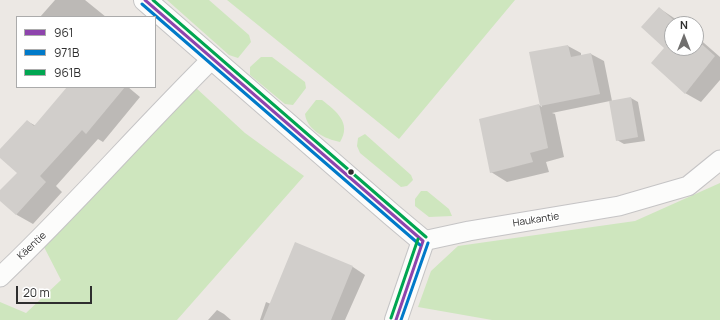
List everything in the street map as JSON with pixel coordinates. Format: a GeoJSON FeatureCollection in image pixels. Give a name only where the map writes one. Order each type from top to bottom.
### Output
{"type":"FeatureCollection","features":[{"type":"Feature","properties":{"kind":"street"},"geometry":{"type":"LineString","coordinates":[[145,0],[423,241],[396,320]]}},
{"type":"Feature","properties":{"kind":"street","name":"Käentie"},"geometry":{"type":"LineString","coordinates":[[0,277],[47,233],[173,98],[213,58]]}},
{"type":"Feature","properties":{"kind":"street","name":"Haukantie"},"geometry":{"type":"LineString","coordinates":[[423,241],[469,231],[619,206],[688,186],[720,160]]}},
{"type":"Feature","properties":{"kind":"green space"},"geometry":{"type":"Polygon","coordinates":[[[167,0],[209,0],[249,35],[251,42],[238,58],[229,55],[167,0]]]}},
{"type":"Feature","properties":{"kind":"green space"},"geometry":{"type":"Polygon","coordinates":[[[227,0],[515,0],[399,139],[227,0]]]}},
{"type":"Feature","properties":{"kind":"green space"},"geometry":{"type":"Polygon","coordinates":[[[261,57],[272,57],[305,82],[306,88],[293,105],[285,104],[250,75],[250,67],[261,57]]]}},
{"type":"Feature","properties":{"kind":"green space"},"geometry":{"type":"Polygon","coordinates":[[[195,87],[245,133],[304,176],[177,320],[0,320],[0,302],[26,313],[61,280],[44,247],[195,87]]]}},
{"type":"Feature","properties":{"kind":"green space"},"geometry":{"type":"Polygon","coordinates":[[[316,100],[322,100],[341,118],[344,129],[340,142],[328,139],[318,133],[306,120],[305,114],[316,100]]]}},
{"type":"Feature","properties":{"kind":"green space"},"geometry":{"type":"Polygon","coordinates":[[[365,134],[411,175],[413,180],[407,186],[401,187],[360,153],[357,146],[358,138],[365,134]]]}},
{"type":"Feature","properties":{"kind":"green space"},"geometry":{"type":"Polygon","coordinates":[[[720,183],[720,320],[492,320],[418,307],[431,271],[458,246],[635,221],[720,183]]]}},
{"type":"Feature","properties":{"kind":"green space"},"geometry":{"type":"Polygon","coordinates":[[[421,191],[427,191],[449,209],[452,216],[429,217],[415,206],[415,199],[421,191]]]}},
{"type":"Feature","properties":{"kind":"building"},"geometry":{"type":"Polygon","coordinates":[[[659,7],[669,16],[664,16],[664,48],[641,27],[659,7]]]}},
{"type":"Feature","properties":{"kind":"building"},"geometry":{"type":"Polygon","coordinates":[[[568,45],[571,57],[591,53],[600,94],[540,106],[529,52],[568,45]]]}},
{"type":"Feature","properties":{"kind":"building"},"geometry":{"type":"Polygon","coordinates":[[[704,46],[715,56],[685,94],[651,63],[664,48],[664,56],[704,56],[704,46]]]}},
{"type":"Feature","properties":{"kind":"building"},"geometry":{"type":"Polygon","coordinates":[[[66,88],[124,88],[86,134],[82,130],[40,176],[46,182],[16,215],[0,201],[0,190],[17,173],[0,158],[0,149],[27,120],[34,126],[66,88]]]}},
{"type":"Feature","properties":{"kind":"building"},"geometry":{"type":"Polygon","coordinates":[[[631,97],[638,137],[616,141],[609,101],[631,97]]]}},
{"type":"Feature","properties":{"kind":"building"},"geometry":{"type":"Polygon","coordinates":[[[539,104],[548,148],[530,153],[533,162],[490,173],[479,119],[539,104]]]}},
{"type":"Feature","properties":{"kind":"building"},"geometry":{"type":"Polygon","coordinates":[[[295,242],[353,266],[331,320],[263,320],[295,242]]]}},
{"type":"Feature","properties":{"kind":"transit line","name":"961"},"geometry":{"type":"LineString","coordinates":[[145,0],[423,241]]}},
{"type":"Feature","properties":{"kind":"transit line","name":"961B"},"geometry":{"type":"LineString","coordinates":[[153,0],[426,237]]}},
{"type":"Feature","properties":{"kind":"transit line","name":"971B"},"geometry":{"type":"LineString","coordinates":[[142,4],[156,16]]}},
{"type":"Feature","properties":{"kind":"transit line","name":"971B"},"geometry":{"type":"LineString","coordinates":[[156,16],[420,245]]}},
{"type":"Feature","properties":{"kind":"transit line","name":"961B"},"geometry":{"type":"LineString","coordinates":[[391,318],[418,239]]}},
{"type":"Feature","properties":{"kind":"transit line","name":"961"},"geometry":{"type":"LineString","coordinates":[[396,320],[423,241]]}},
{"type":"Feature","properties":{"kind":"transit line","name":"971B"},"geometry":{"type":"LineString","coordinates":[[401,320],[428,243]]}}]}
